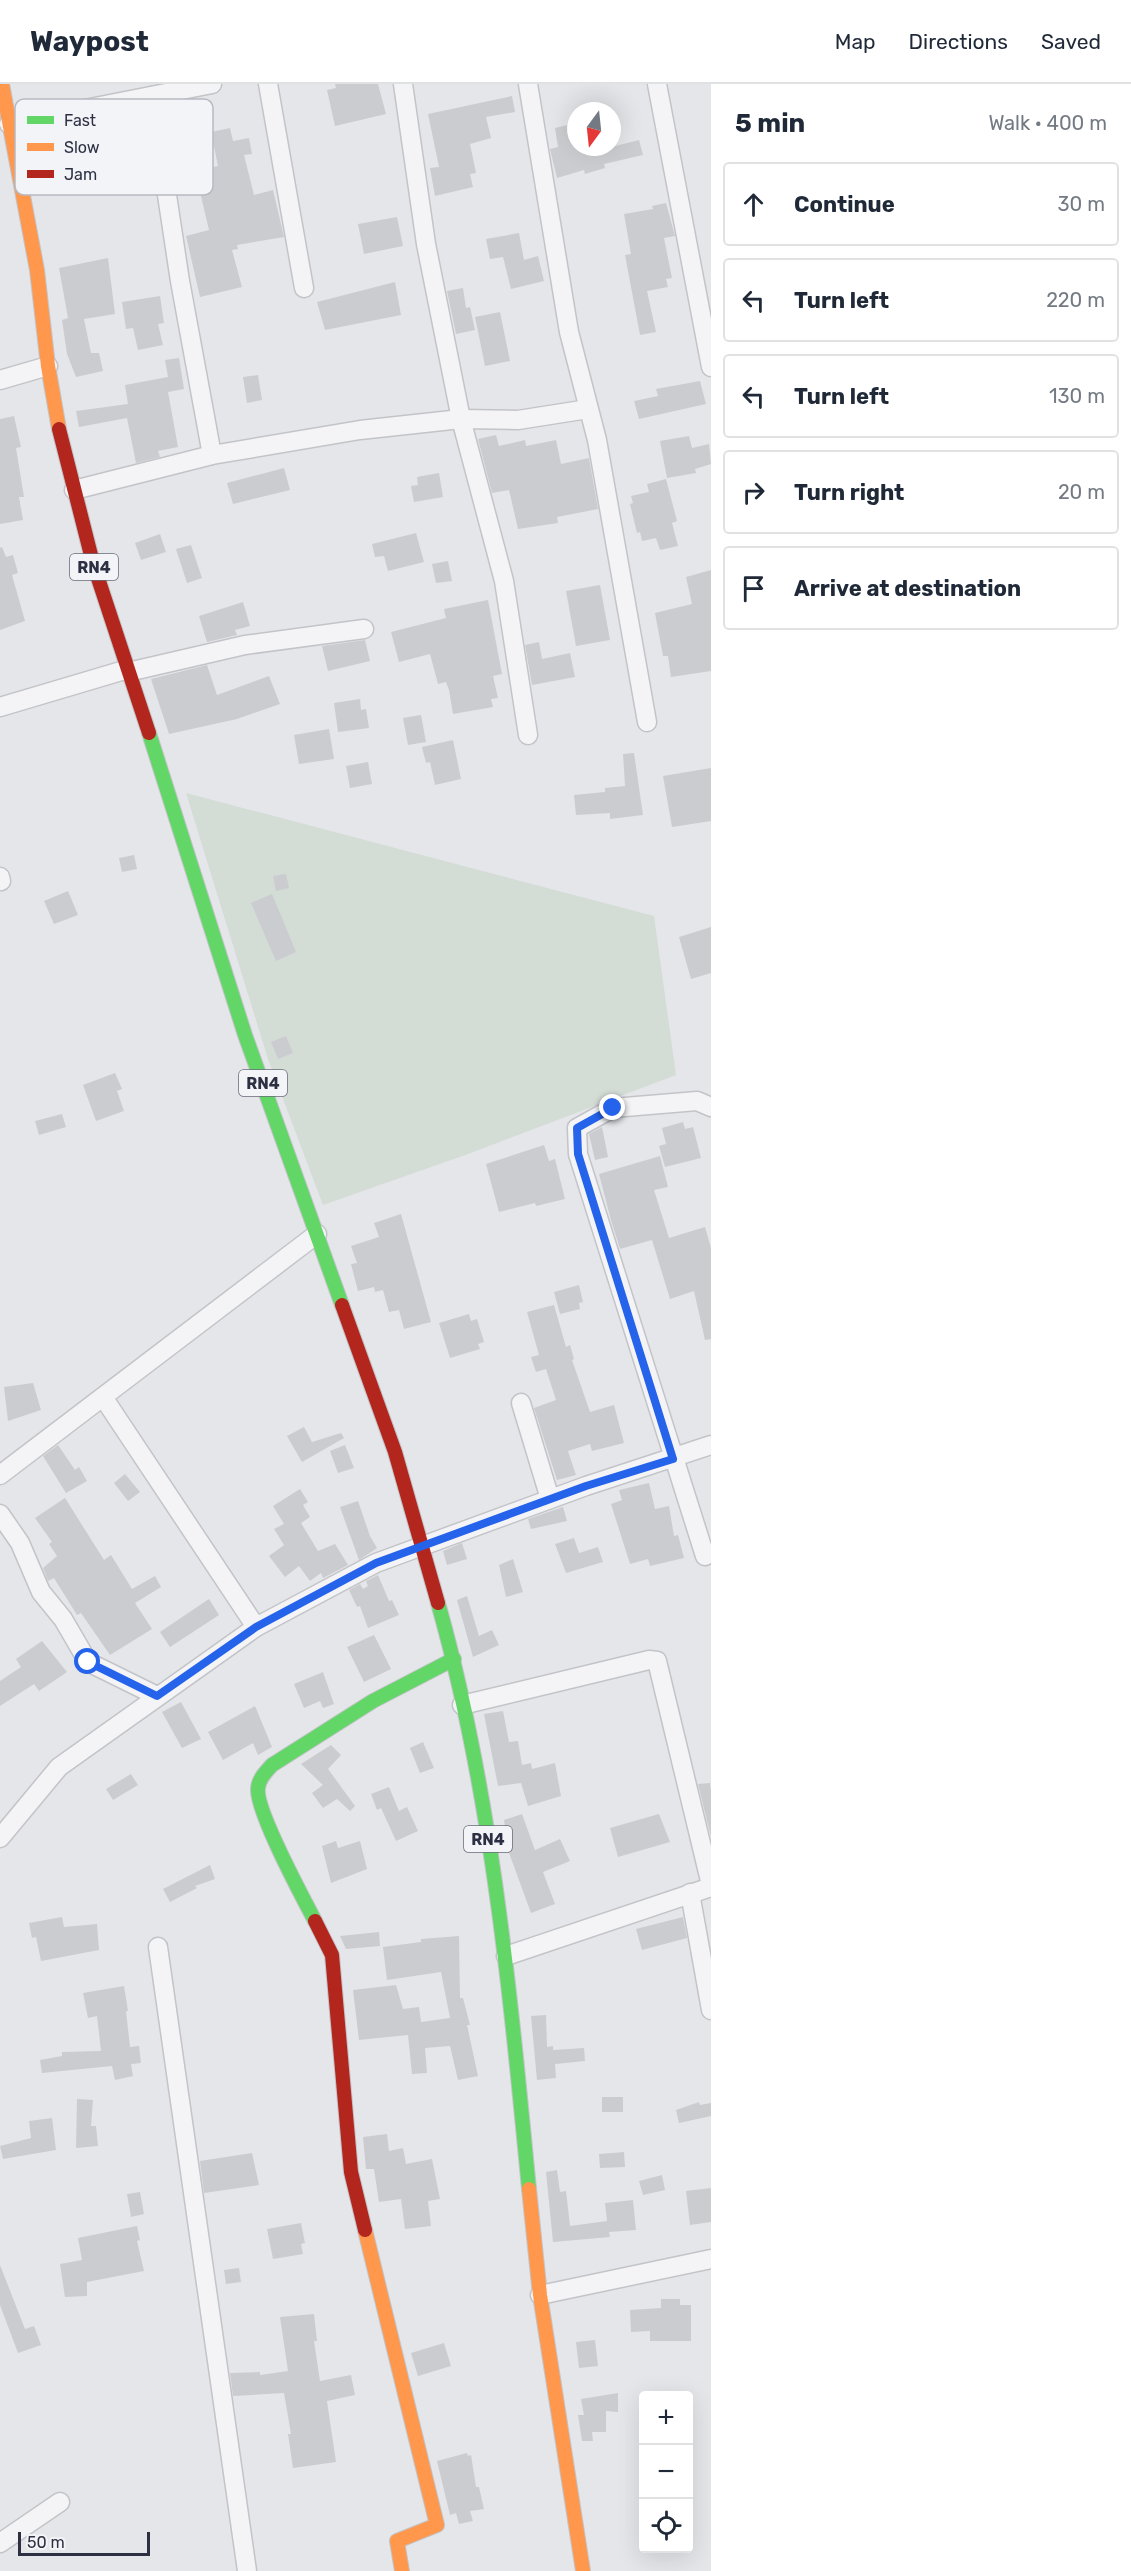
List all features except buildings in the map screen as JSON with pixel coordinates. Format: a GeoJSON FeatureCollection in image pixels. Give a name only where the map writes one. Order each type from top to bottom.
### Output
{"type":"FeatureCollection","features":[{"type":"Feature","properties":{"kind":"main road","name":"RN4"},"geometry":{"type":"LineString","coordinates":[[2,84],[15,155]]}},
{"type":"Feature","properties":{"kind":"main road","name":"RN4"},"geometry":{"type":"LineString","coordinates":[[23,195],[37,270],[48,366],[74,490],[93,563],[189,853],[245,1035],[395,1452],[454,1659],[479,1785],[507,1956],[540,2295],[583,2571]]}},
{"type":"Feature","properties":{"kind":"main road"},"geometry":{"type":"LineString","coordinates":[[402,2571],[397,2541],[437,2525],[351,2172],[332,1954],[275,1840],[257,1791],[260,1779],[282,1758],[373,1701],[454,1659]]}},
{"type":"Feature","properties":{"kind":"street"},"geometry":{"type":"LineString","coordinates":[[115,99],[141,93],[212,84]]}},
{"type":"Feature","properties":{"kind":"street"},"geometry":{"type":"LineString","coordinates":[[268,84],[304,288]]}},
{"type":"Feature","properties":{"kind":"street"},"geometry":{"type":"LineString","coordinates":[[403,84],[426,244],[460,419],[504,581],[528,735]]}},
{"type":"Feature","properties":{"kind":"street"},"geometry":{"type":"LineString","coordinates":[[528,84],[569,332],[597,440],[647,722]]}},
{"type":"Feature","properties":{"kind":"street"},"geometry":{"type":"LineString","coordinates":[[657,84],[711,367]]}},
{"type":"Feature","properties":{"kind":"street"},"geometry":{"type":"LineString","coordinates":[[9,124],[15,123]]}},
{"type":"Feature","properties":{"kind":"street"},"geometry":{"type":"LineString","coordinates":[[162,195],[212,455]]}},
{"type":"Feature","properties":{"kind":"street"},"geometry":{"type":"LineString","coordinates":[[0,380],[48,366]]}},
{"type":"Feature","properties":{"kind":"street"},"geometry":{"type":"LineString","coordinates":[[74,490],[212,455],[360,430],[460,419],[518,420],[588,409]]}},
{"type":"Feature","properties":{"kind":"street"},"geometry":{"type":"LineString","coordinates":[[0,706],[128,670],[245,645],[364,629]]}},
{"type":"Feature","properties":{"kind":"street"},"geometry":{"type":"LineString","coordinates":[[705,1556],[578,1154],[577,1128],[613,1108],[697,1101],[711,1107]]}},
{"type":"Feature","properties":{"kind":"street"},"geometry":{"type":"LineString","coordinates":[[0,1474],[317,1234]]}},
{"type":"Feature","properties":{"kind":"street"},"geometry":{"type":"LineString","coordinates":[[103,1397],[256,1627]]}},
{"type":"Feature","properties":{"kind":"street"},"geometry":{"type":"LineString","coordinates":[[521,1403],[550,1499]]}},
{"type":"Feature","properties":{"kind":"street"},"geometry":{"type":"LineString","coordinates":[[0,1838],[59,1767],[256,1627],[376,1563],[550,1499],[711,1445]]}},
{"type":"Feature","properties":{"kind":"street"},"geometry":{"type":"LineString","coordinates":[[0,1514],[20,1543],[41,1592],[63,1619],[88,1662],[157,1696]]}},
{"type":"Feature","properties":{"kind":"street"},"geometry":{"type":"LineString","coordinates":[[462,1705],[649,1659],[657,1661],[711,1886],[507,1956]]}},
{"type":"Feature","properties":{"kind":"street"},"geometry":{"type":"LineString","coordinates":[[690,1893],[711,2010]]}},
{"type":"Feature","properties":{"kind":"street"},"geometry":{"type":"LineString","coordinates":[[158,1947],[247,2571]]}},
{"type":"Feature","properties":{"kind":"street"},"geometry":{"type":"LineString","coordinates":[[540,2295],[711,2259]]}},
{"type":"Feature","properties":{"kind":"street"},"geometry":{"type":"LineString","coordinates":[[0,2543],[60,2502]]}},
{"type":"Feature","properties":{"kind":"shaded area"},"geometry":{"type":"Polygon","coordinates":[[[186,793],[654,916],[676,1075],[468,1154],[323,1205],[268,1059],[186,793]]]}},
{"type":"Feature","properties":{"kind":"traffic: fast"},"geometry":{"type":"LineString","coordinates":[[149,733],[245,1035],[342,1305]]}},
{"type":"Feature","properties":{"kind":"traffic: fast"},"geometry":{"type":"LineString","coordinates":[[438,1603],[457,1675],[486,1821],[506,1968],[529,2189]]}},
{"type":"Feature","properties":{"kind":"traffic: fast"},"geometry":{"type":"LineString","coordinates":[[315,1921],[281,1854],[264,1814],[258,1788],[261,1778],[272,1765],[373,1701],[454,1659]]}},
{"type":"Feature","properties":{"kind":"traffic: slow"},"geometry":{"type":"LineString","coordinates":[[2,84],[15,153]]}},
{"type":"Feature","properties":{"kind":"traffic: slow"},"geometry":{"type":"LineString","coordinates":[[23,195],[37,270],[48,366],[59,429]]}},
{"type":"Feature","properties":{"kind":"traffic: slow"},"geometry":{"type":"LineString","coordinates":[[529,2189],[540,2295],[583,2571]]}},
{"type":"Feature","properties":{"kind":"traffic: slow"},"geometry":{"type":"LineString","coordinates":[[365,2230],[437,2525],[397,2541],[402,2571]]}},
{"type":"Feature","properties":{"kind":"traffic: jam"},"geometry":{"type":"LineString","coordinates":[[59,429],[93,563],[149,733]]}},
{"type":"Feature","properties":{"kind":"traffic: jam"},"geometry":{"type":"LineString","coordinates":[[342,1305],[395,1452],[438,1603]]}},
{"type":"Feature","properties":{"kind":"traffic: jam"},"geometry":{"type":"LineString","coordinates":[[315,1921],[332,1955],[351,2172],[365,2230]]}},
{"type":"Feature","properties":{"kind":"route"},"geometry":{"type":"LineString","coordinates":[[88,1662],[157,1696],[256,1627],[376,1563],[586,1486],[673,1459],[578,1154],[577,1128],[591,1118],[613,1108]]}}]}
